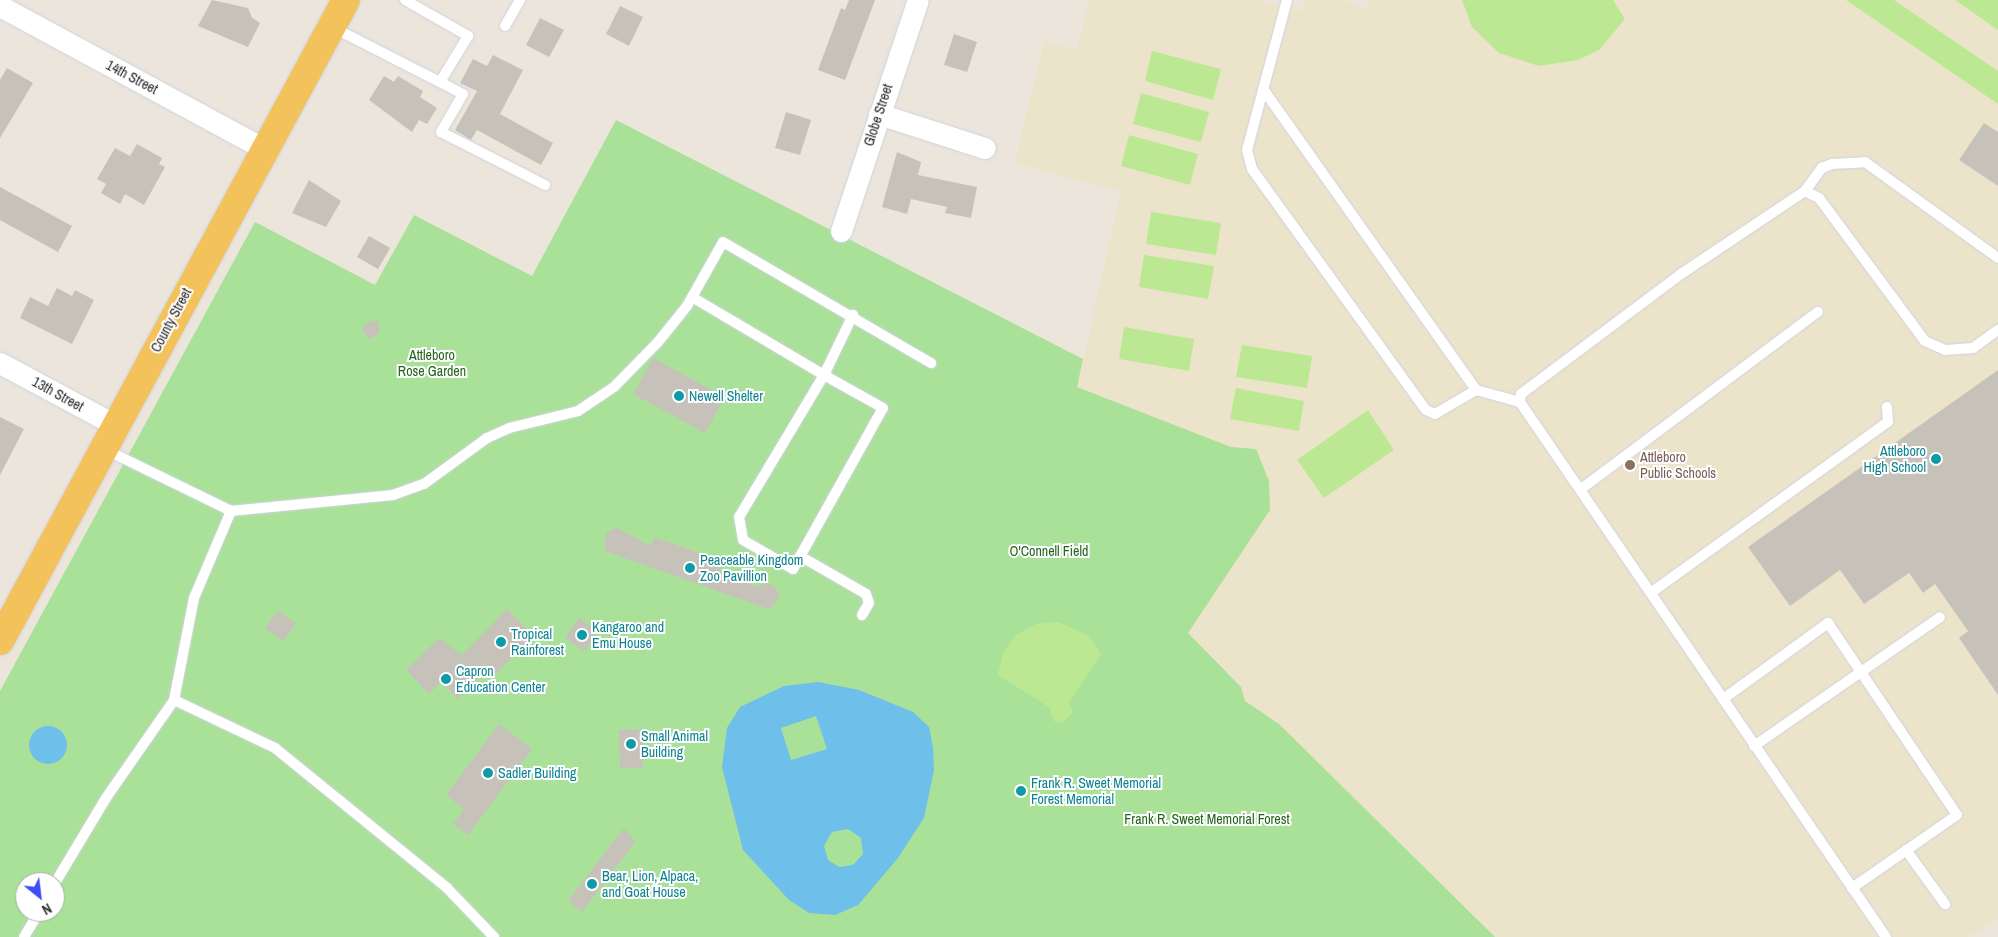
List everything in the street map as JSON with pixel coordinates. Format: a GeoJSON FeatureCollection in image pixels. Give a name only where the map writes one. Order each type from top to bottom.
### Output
{"type":"FeatureCollection","features":[{"type":"Feature","properties":{"kind":"highway","name":"County Street"},"geometry":{"type":"LineString","coordinates":[[0,641],[263,148],[346,0]]}},
{"type":"Feature","properties":{"kind":"street","name":"Globe Street"},"geometry":{"type":"LineString","coordinates":[[841,231],[918,0]]}},
{"type":"Feature","properties":{"kind":"street","name":"14th Street"},"geometry":{"type":"LineString","coordinates":[[0,6],[263,148]]}},
{"type":"Feature","properties":{"kind":"street"},"geometry":{"type":"LineString","coordinates":[[879,114],[985,148]]}},
{"type":"Feature","properties":{"kind":"street","name":"13th Street"},"geometry":{"type":"LineString","coordinates":[[0,362],[109,437]]}},
{"type":"Feature","properties":{"kind":"lane"},"geometry":{"type":"LineString","coordinates":[[405,0],[468,36],[440,82]]}},
{"type":"Feature","properties":{"kind":"lane"},"geometry":{"type":"LineString","coordinates":[[505,26],[520,0]]}},
{"type":"Feature","properties":{"kind":"lane"},"geometry":{"type":"LineString","coordinates":[[1287,0],[1247,150],[1252,169],[1426,410],[1436,414],[1476,390]]}},
{"type":"Feature","properties":{"kind":"lane"},"geometry":{"type":"LineString","coordinates":[[331,26],[462,94],[441,132],[545,184]]}},
{"type":"Feature","properties":{"kind":"lane"},"geometry":{"type":"LineString","coordinates":[[1263,89],[1476,390],[1520,402],[1652,592],[1754,746],[1886,937]]}},
{"type":"Feature","properties":{"kind":"lane"},"geometry":{"type":"LineString","coordinates":[[1520,402],[1526,386],[1804,191],[1822,168],[1842,161],[1865,162],[1998,258]]}},
{"type":"Feature","properties":{"kind":"lane"},"geometry":{"type":"LineString","coordinates":[[1804,191],[1819,198],[1925,342],[1945,350],[1973,348],[1998,330]]}},
{"type":"Feature","properties":{"kind":"lane"},"geometry":{"type":"LineString","coordinates":[[109,437],[231,511],[394,495],[424,484],[487,438],[510,428],[578,411],[601,397],[658,342],[692,297],[723,242],[853,315],[931,363]]}},
{"type":"Feature","properties":{"kind":"lane"},"geometry":{"type":"LineString","coordinates":[[692,297],[824,375],[883,408],[793,569],[743,540],[739,517],[824,375],[853,315]]}},
{"type":"Feature","properties":{"kind":"lane"},"geometry":{"type":"LineString","coordinates":[[1581,489],[1818,312]]}},
{"type":"Feature","properties":{"kind":"lane"},"geometry":{"type":"LineString","coordinates":[[1652,592],[1888,422],[1887,407]]}},
{"type":"Feature","properties":{"kind":"lane"},"geometry":{"type":"LineString","coordinates":[[62,872],[106,798],[174,700],[194,598],[231,511]]}},
{"type":"Feature","properties":{"kind":"lane"},"geometry":{"type":"LineString","coordinates":[[800,556],[866,594],[869,603],[862,615]]}},
{"type":"Feature","properties":{"kind":"lane"},"geometry":{"type":"LineString","coordinates":[[1754,746],[1940,617]]}},
{"type":"Feature","properties":{"kind":"lane"},"geometry":{"type":"LineString","coordinates":[[1723,699],[1828,623],[1957,815],[1852,888]]}},
{"type":"Feature","properties":{"kind":"lane"},"geometry":{"type":"LineString","coordinates":[[174,700],[276,748],[447,888],[494,937]]}},
{"type":"Feature","properties":{"kind":"lane"},"geometry":{"type":"LineString","coordinates":[[1906,850],[1945,904]]}},
{"type":"Feature","properties":{"kind":"lane"},"geometry":{"type":"LineString","coordinates":[[24,937],[32,922]]}},
{"type":"Feature","properties":{"kind":"shaded area","name":"Attleboro Public Schools"},"geometry":{"type":"Polygon","coordinates":[[[1090,0],[1257,0],[1301,11],[1304,0],[1346,0],[1363,11],[1371,0],[1998,0],[1998,919],[1968,937],[882,937],[1188,632],[1220,579],[1256,449],[1231,447],[1077,387],[1121,192],[1015,163],[1044,41],[1077,49],[1090,0]]]}},
{"type":"Feature","properties":{"kind":"green space"},"geometry":{"type":"Polygon","coordinates":[[[1462,0],[1613,0],[1625,19],[1599,50],[1578,60],[1539,66],[1499,53],[1472,27],[1462,0]]]}},
{"type":"Feature","properties":{"kind":"green space"},"geometry":{"type":"Polygon","coordinates":[[[1846,0],[1894,0],[1998,71],[1998,104],[1846,0]]]}},
{"type":"Feature","properties":{"kind":"green space"},"geometry":{"type":"Polygon","coordinates":[[[1955,0],[1998,0],[1998,30],[1955,0]]]}},
{"type":"Feature","properties":{"kind":"green space"},"geometry":{"type":"Polygon","coordinates":[[[1152,51],[1221,69],[1213,100],[1145,81],[1152,51]]]}},
{"type":"Feature","properties":{"kind":"green space"},"geometry":{"type":"Polygon","coordinates":[[[1141,93],[1209,112],[1201,142],[1133,124],[1141,93]]]}},
{"type":"Feature","properties":{"kind":"green space"},"geometry":{"type":"Polygon","coordinates":[[[616,120],[1083,359],[1077,387],[1231,447],[1256,449],[1269,481],[1270,510],[1188,633],[1241,687],[1245,701],[1279,724],[1495,937],[0,937],[0,691],[255,222],[375,285],[414,215],[532,276],[616,120]]]}},
{"type":"Feature","properties":{"kind":"green space"},"geometry":{"type":"Polygon","coordinates":[[[1129,135],[1198,154],[1190,185],[1121,166],[1129,135]]]}},
{"type":"Feature","properties":{"kind":"green space"},"geometry":{"type":"Polygon","coordinates":[[[1151,212],[1221,223],[1216,255],[1146,244],[1151,212]]]}},
{"type":"Feature","properties":{"kind":"green space"},"geometry":{"type":"Polygon","coordinates":[[[1144,255],[1214,266],[1208,299],[1139,287],[1144,255]]]}},
{"type":"Feature","properties":{"kind":"green space"},"geometry":{"type":"Polygon","coordinates":[[[1124,327],[1194,339],[1189,371],[1119,359],[1124,327]]]}},
{"type":"Feature","properties":{"kind":"green space"},"geometry":{"type":"Polygon","coordinates":[[[1242,345],[1312,356],[1307,388],[1236,377],[1242,345]]]}},
{"type":"Feature","properties":{"kind":"green space"},"geometry":{"type":"Polygon","coordinates":[[[1236,388],[1304,401],[1299,431],[1230,419],[1236,388]]]}},
{"type":"Feature","properties":{"kind":"green space"},"geometry":{"type":"Polygon","coordinates":[[[1368,410],[1394,450],[1324,498],[1297,460],[1368,410]]]}},
{"type":"Feature","properties":{"kind":"green space"},"geometry":{"type":"Polygon","coordinates":[[[1058,622],[1089,636],[1101,654],[1069,702],[1073,712],[1063,723],[1054,721],[1049,707],[998,675],[1003,653],[1016,635],[1036,624],[1058,622]]]}},
{"type":"Feature","properties":{"kind":"water"},"geometry":{"type":"Polygon","coordinates":[[[818,682],[859,690],[913,712],[929,727],[933,747],[934,770],[924,818],[898,858],[858,905],[835,915],[809,913],[789,900],[743,850],[722,767],[727,728],[740,707],[784,686],[818,682]],[[816,716],[781,728],[791,760],[827,749],[816,716]],[[848,829],[832,832],[824,846],[828,860],[839,867],[853,865],[863,854],[861,838],[848,829]]]}},
{"type":"Feature","properties":{"kind":"water"},"geometry":{"type":"Polygon","coordinates":[[[48,726],[61,732],[67,745],[61,758],[48,764],[35,758],[29,745],[35,732],[48,726]]]}},
{"type":"Feature","properties":{"kind":"building"},"geometry":{"type":"Polygon","coordinates":[[[212,0],[248,8],[252,18],[260,23],[248,47],[198,26],[212,0]]]}},
{"type":"Feature","properties":{"kind":"building"},"geometry":{"type":"Polygon","coordinates":[[[849,0],[875,0],[845,80],[818,70],[841,8],[845,10],[849,0]]]}},
{"type":"Feature","properties":{"kind":"building"},"geometry":{"type":"Polygon","coordinates":[[[620,6],[643,17],[629,46],[606,34],[620,6]]]}},
{"type":"Feature","properties":{"kind":"building"},"geometry":{"type":"Polygon","coordinates":[[[540,18],[564,30],[549,57],[526,45],[540,18]]]}},
{"type":"Feature","properties":{"kind":"building"},"geometry":{"type":"Polygon","coordinates":[[[954,34],[977,42],[967,72],[944,65],[954,34]]]}},
{"type":"Feature","properties":{"kind":"building"},"geometry":{"type":"Polygon","coordinates":[[[493,55],[523,70],[500,114],[553,143],[541,165],[477,130],[471,140],[455,130],[477,91],[460,83],[473,59],[487,66],[493,55]]]}},
{"type":"Feature","properties":{"kind":"building"},"geometry":{"type":"Polygon","coordinates":[[[7,68],[33,83],[0,138],[0,80],[7,68]]]}},
{"type":"Feature","properties":{"kind":"building"},"geometry":{"type":"Polygon","coordinates":[[[384,76],[394,82],[398,76],[423,91],[420,97],[437,108],[427,124],[419,120],[412,132],[369,100],[384,76]]]}},
{"type":"Feature","properties":{"kind":"building"},"geometry":{"type":"Polygon","coordinates":[[[786,112],[811,120],[800,155],[775,148],[786,112]]]}},
{"type":"Feature","properties":{"kind":"building"},"geometry":{"type":"Polygon","coordinates":[[[1984,123],[1998,132],[1998,186],[1959,160],[1984,123]]]}},
{"type":"Feature","properties":{"kind":"building"},"geometry":{"type":"Polygon","coordinates":[[[137,144],[162,158],[159,164],[165,167],[144,205],[125,194],[120,204],[101,193],[106,184],[97,179],[115,148],[130,156],[137,144]]]}},
{"type":"Feature","properties":{"kind":"building"},"geometry":{"type":"Polygon","coordinates":[[[897,152],[921,162],[918,175],[977,187],[971,218],[945,213],[947,207],[911,199],[907,214],[882,207],[897,152]]]}},
{"type":"Feature","properties":{"kind":"building"},"geometry":{"type":"Polygon","coordinates":[[[309,180],[341,201],[326,227],[292,213],[309,180]]]}},
{"type":"Feature","properties":{"kind":"building"},"geometry":{"type":"Polygon","coordinates":[[[0,187],[72,226],[58,252],[0,220],[0,187]]]}},
{"type":"Feature","properties":{"kind":"building"},"geometry":{"type":"Polygon","coordinates":[[[369,236],[390,248],[378,269],[357,257],[369,236]]]}},
{"type":"Feature","properties":{"kind":"building"},"geometry":{"type":"Polygon","coordinates":[[[57,288],[72,296],[75,290],[94,300],[72,344],[20,318],[30,297],[48,306],[57,288]]]}},
{"type":"Feature","properties":{"kind":"building"},"geometry":{"type":"Polygon","coordinates":[[[377,320],[380,332],[370,339],[362,330],[366,323],[377,320]]]}},
{"type":"Feature","properties":{"kind":"building","name":"Newell Shelter"},"geometry":{"type":"Polygon","coordinates":[[[653,358],[725,397],[705,433],[633,394],[653,358]]]}},
{"type":"Feature","properties":{"kind":"building","name":"Attleboro High School"},"geometry":{"type":"Polygon","coordinates":[[[1998,370],[1998,695],[1959,638],[1968,631],[1935,584],[1923,593],[1909,573],[1864,604],[1840,570],[1790,606],[1748,547],[1998,370]]]}},
{"type":"Feature","properties":{"kind":"building"},"geometry":{"type":"Polygon","coordinates":[[[0,417],[24,429],[0,475],[0,417]]]}},
{"type":"Feature","properties":{"kind":"building","name":"Peaceable Kingdom Zoo Pavillion"},"geometry":{"type":"Polygon","coordinates":[[[617,528],[651,546],[654,537],[702,554],[722,565],[720,571],[758,587],[766,583],[775,586],[779,594],[775,604],[768,609],[605,551],[605,533],[617,528]]]}},
{"type":"Feature","properties":{"kind":"building"},"geometry":{"type":"Polygon","coordinates":[[[507,609],[534,635],[496,674],[489,667],[458,699],[441,682],[429,694],[406,670],[439,638],[462,655],[507,609]]]}},
{"type":"Feature","properties":{"kind":"building"},"geometry":{"type":"Polygon","coordinates":[[[278,610],[296,624],[283,641],[265,628],[278,610]]]}},
{"type":"Feature","properties":{"kind":"building","name":"Kangaroo and Emu House"},"geometry":{"type":"Polygon","coordinates":[[[579,618],[598,632],[584,651],[565,638],[579,618]]]}},
{"type":"Feature","properties":{"kind":"building","name":"Sadler Building"},"geometry":{"type":"Polygon","coordinates":[[[499,724],[532,749],[468,835],[453,824],[464,809],[446,795],[499,724]]]}},
{"type":"Feature","properties":{"kind":"building","name":"Small Animal Building"},"geometry":{"type":"Polygon","coordinates":[[[642,729],[643,768],[620,768],[619,730],[642,729]]]}},
{"type":"Feature","properties":{"kind":"building","name":"Bear, Lion, Alpaca, and Goat House"},"geometry":{"type":"Polygon","coordinates":[[[624,828],[635,842],[582,912],[568,901],[624,828]]]}},
{"type":"Feature","properties":{"kind":"place","name":"Newell Shelter"},"geometry":{"type":"Point","coordinates":[679,396]}},
{"type":"Feature","properties":{"kind":"place","name":"Attleboro High School"},"geometry":{"type":"Point","coordinates":[1936,459]}},
{"type":"Feature","properties":{"kind":"place","name":"Attleboro Public Schools"},"geometry":{"type":"Point","coordinates":[1630,465]}},
{"type":"Feature","properties":{"kind":"place","name":"Peaceable Kingdom Zoo Pavillion"},"geometry":{"type":"Point","coordinates":[690,568]}},
{"type":"Feature","properties":{"kind":"place","name":"Kangaroo and Emu House"},"geometry":{"type":"Point","coordinates":[582,635]}},
{"type":"Feature","properties":{"kind":"place","name":"Tropical Rainforest"},"geometry":{"type":"Point","coordinates":[501,642]}},
{"type":"Feature","properties":{"kind":"place","name":"Capron Education Center"},"geometry":{"type":"Point","coordinates":[446,679]}},
{"type":"Feature","properties":{"kind":"place","name":"Small Animal Building"},"geometry":{"type":"Point","coordinates":[631,744]}},
{"type":"Feature","properties":{"kind":"place","name":"Sadler Building"},"geometry":{"type":"Point","coordinates":[488,773]}},
{"type":"Feature","properties":{"kind":"place","name":"Frank R. Sweet Memorial Forest Memorial"},"geometry":{"type":"Point","coordinates":[1021,791]}},
{"type":"Feature","properties":{"kind":"place","name":"Bear, Lion, Alpaca, and Goat House"},"geometry":{"type":"Point","coordinates":[592,884]}},
{"type":"Feature","properties":{"kind":"park label","name":"Attleboro Rose Garden"},"geometry":{"type":"Point","coordinates":[432,364]}},
{"type":"Feature","properties":{"kind":"park label","name":"O'Connell Field"},"geometry":{"type":"Point","coordinates":[1049,551]}},
{"type":"Feature","properties":{"kind":"park label","name":"Frank R. Sweet Memorial Forest"},"geometry":{"type":"Point","coordinates":[1207,819]}}]}
